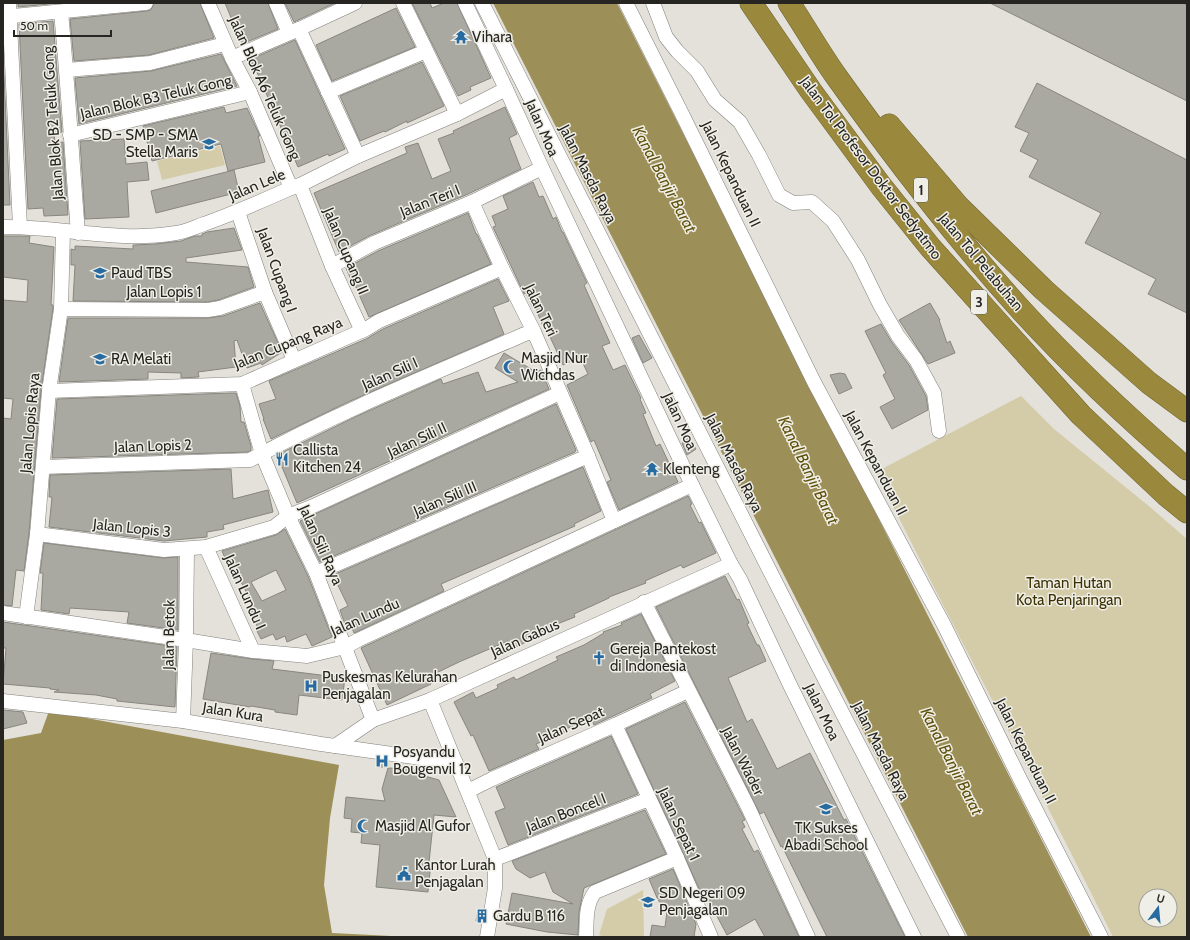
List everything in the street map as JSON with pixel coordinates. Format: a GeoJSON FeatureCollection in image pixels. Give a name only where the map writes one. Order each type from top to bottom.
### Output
{"type":"FeatureCollection","features":[{"type":"Feature","properties":{"kind":"highway","name":"Jalan Tol Profesor Doktor Sedyatmo"},"geometry":{"type":"LineString","coordinates":[[751,3],[816,98],[881,186],[930,247],[1080,415],[1166,495],[1187,512]]}},
{"type":"Feature","properties":{"kind":"highway"},"geometry":{"type":"LineString","coordinates":[[789,3],[806,29],[845,67],[870,103],[958,206],[1085,328],[1149,384],[1187,411]]}},
{"type":"Feature","properties":{"kind":"highway","name":"Jalan Tol Pelabuhan"},"geometry":{"type":"LineString","coordinates":[[806,29],[835,74],[914,181],[1022,311],[1082,373],[1187,469]]}},
{"type":"Feature","properties":{"kind":"highway"},"geometry":{"type":"LineString","coordinates":[[1166,495],[1187,526]]}},
{"type":"Feature","properties":{"kind":"street"},"geometry":{"type":"LineString","coordinates":[[20,227],[7,12],[61,12],[146,3]]}},
{"type":"Feature","properties":{"kind":"street","name":"Jalan Blok A6 Teluk Gong"},"geometry":{"type":"LineString","coordinates":[[208,3],[225,44],[250,92],[295,186]]}},
{"type":"Feature","properties":{"kind":"street"},"geometry":{"type":"LineString","coordinates":[[276,3],[294,31],[328,92],[358,156]]}},
{"type":"Feature","properties":{"kind":"street"},"geometry":{"type":"LineString","coordinates":[[232,58],[355,3]]}},
{"type":"Feature","properties":{"kind":"street"},"geometry":{"type":"LineString","coordinates":[[403,3],[457,114]]}},
{"type":"Feature","properties":{"kind":"street","name":"Jalan Moa"},"geometry":{"type":"LineString","coordinates":[[465,3],[692,485],[740,579],[790,685],[914,937]]}},
{"type":"Feature","properties":{"kind":"street","name":"Jalan Masda Raya"},"geometry":{"type":"LineString","coordinates":[[482,3],[816,662],[958,937]]}},
{"type":"Feature","properties":{"kind":"street","name":"Jalan Kepanduan II"},"geometry":{"type":"LineString","coordinates":[[626,3],[814,382],[944,625],[1020,779],[1101,937]]}},
{"type":"Feature","properties":{"kind":"street","name":"Jalan Kepanduan II"},"geometry":{"type":"LineString","coordinates":[[653,3],[666,37],[676,51],[697,71],[715,100],[740,122],[759,155],[779,195],[793,203],[812,202],[833,221],[858,260],[880,305],[898,336],[916,360],[934,393],[939,431]]}},
{"type":"Feature","properties":{"kind":"street","name":"Jalan Blok B2 Teluk Gong"},"geometry":{"type":"LineString","coordinates":[[61,12],[78,233]]}},
{"type":"Feature","properties":{"kind":"street"},"geometry":{"type":"LineString","coordinates":[[66,70],[150,63],[225,44]]}},
{"type":"Feature","properties":{"kind":"street"},"geometry":{"type":"LineString","coordinates":[[328,92],[426,51]]}},
{"type":"Feature","properties":{"kind":"street","name":"Jalan Lele"},"geometry":{"type":"LineString","coordinates":[[3,227],[20,227],[62,232],[135,237],[176,233],[238,212],[358,156],[457,114],[506,89]]}},
{"type":"Feature","properties":{"kind":"street","name":"Jalan Blok B3 Teluk Gong"},"geometry":{"type":"LineString","coordinates":[[70,135],[250,92]]}},
{"type":"Feature","properties":{"kind":"street","name":"Jalan Teri I"},"geometry":{"type":"LineString","coordinates":[[332,266],[374,243],[472,202],[542,168]]}},
{"type":"Feature","properties":{"kind":"street","name":"Jalan Cupang II"},"geometry":{"type":"LineString","coordinates":[[295,186],[362,331]]}},
{"type":"Feature","properties":{"kind":"street","name":"Jalan Teri"},"geometry":{"type":"LineString","coordinates":[[472,202],[502,268],[534,332],[588,456],[614,522]]}},
{"type":"Feature","properties":{"kind":"street","name":"Jalan Cupang I"},"geometry":{"type":"LineString","coordinates":[[238,212],[265,292],[294,360]]}},
{"type":"Feature","properties":{"kind":"street","name":"Jalan Lopis Raya"},"geometry":{"type":"LineString","coordinates":[[26,616],[37,534],[49,391],[61,309],[62,232]]}},
{"type":"Feature","properties":{"kind":"street","name":"Jalan Cupang Raya"},"geometry":{"type":"LineString","coordinates":[[49,391],[242,384],[362,331],[380,321],[502,268]]}},
{"type":"Feature","properties":{"kind":"street","name":"Jalan Lopis 1"},"geometry":{"type":"LineString","coordinates":[[61,309],[208,310],[220,308],[265,292]]}},
{"type":"Feature","properties":{"kind":"street","name":"Jalan Sili I"},"geometry":{"type":"LineString","coordinates":[[262,454],[275,446],[384,395],[525,334],[534,332]]}},
{"type":"Feature","properties":{"kind":"street","name":"Jalan Sili Raya"},"geometry":{"type":"LineString","coordinates":[[242,384],[262,454],[288,516],[316,573],[373,720]]}},
{"type":"Feature","properties":{"kind":"street","name":"Jalan Sili II"},"geometry":{"type":"LineString","coordinates":[[288,516],[311,507],[560,393]]}},
{"type":"Feature","properties":{"kind":"street","name":"Jalan Lopis 2"},"geometry":{"type":"LineString","coordinates":[[43,467],[250,460],[262,454]]}},
{"type":"Feature","properties":{"kind":"street","name":"Jalan Sili III"},"geometry":{"type":"LineString","coordinates":[[316,573],[588,456]]}},
{"type":"Feature","properties":{"kind":"street","name":"Jalan Lundu"},"geometry":{"type":"LineString","coordinates":[[3,613],[253,651],[307,656],[345,647],[692,485]]}},
{"type":"Feature","properties":{"kind":"street","name":"Jalan Lopis 3"},"geometry":{"type":"LineString","coordinates":[[37,534],[164,550],[206,548],[274,527],[288,516]]}},
{"type":"Feature","properties":{"kind":"street","name":"Jalan Lundu I"},"geometry":{"type":"LineString","coordinates":[[206,548],[253,651]]}},
{"type":"Feature","properties":{"kind":"street","name":"Jalan Betok"},"geometry":{"type":"LineString","coordinates":[[183,722],[187,549]]}},
{"type":"Feature","properties":{"kind":"street","name":"Jalan Gabus"},"geometry":{"type":"LineString","coordinates":[[335,746],[373,720],[430,700],[731,564]]}},
{"type":"Feature","properties":{"kind":"street","name":"Jalan Wader"},"geometry":{"type":"LineString","coordinates":[[644,602],[748,807],[808,937]]}},
{"type":"Feature","properties":{"kind":"street","name":"Jalan Sepat"},"geometry":{"type":"LineString","coordinates":[[468,791],[688,691]]}},
{"type":"Feature","properties":{"kind":"street"},"geometry":{"type":"LineString","coordinates":[[430,700],[495,858],[495,888],[490,937]]}},
{"type":"Feature","properties":{"kind":"street","name":"Jalan Kura"},"geometry":{"type":"LineString","coordinates":[[3,701],[183,722],[456,763]]}},
{"type":"Feature","properties":{"kind":"street","name":"Jalan Sepat 1"},"geometry":{"type":"LineString","coordinates":[[615,725],[677,858],[711,937]]}},
{"type":"Feature","properties":{"kind":"street","name":"Jalan Boncel I"},"geometry":{"type":"LineString","coordinates":[[495,858],[649,799]]}},
{"type":"Feature","properties":{"kind":"street"},"geometry":{"type":"LineString","coordinates":[[586,937],[588,907],[590,898],[595,892],[677,858]]}},
{"type":"Feature","properties":{"kind":"green space"},"geometry":{"type":"Polygon","coordinates":[[[220,146],[225,165],[162,180],[157,161],[220,146]]]}},
{"type":"Feature","properties":{"kind":"green space","name":"Taman Hutan Kota Penjaringan"},"geometry":{"type":"Polygon","coordinates":[[[1021,396],[1054,429],[1187,539],[1187,937],[1113,937],[876,472],[1021,396]]]}},
{"type":"Feature","properties":{"kind":"green space"},"geometry":{"type":"Polygon","coordinates":[[[643,890],[644,937],[606,937],[599,935],[607,909],[643,890]]]}},
{"type":"Feature","properties":{"kind":"water","name":"Kanal Banjir Barat"},"geometry":{"type":"Polygon","coordinates":[[[493,3],[617,3],[1091,937],[968,937],[493,3]]]}},
{"type":"Feature","properties":{"kind":"water"},"geometry":{"type":"Polygon","coordinates":[[[49,711],[339,765],[330,818],[324,885],[332,933],[411,937],[3,937],[3,740],[41,733],[49,711]]]}},
{"type":"Feature","properties":{"kind":"building"},"geometry":{"type":"Polygon","coordinates":[[[18,3],[59,3],[18,7],[18,3]]]}},
{"type":"Feature","properties":{"kind":"building"},"geometry":{"type":"Polygon","coordinates":[[[154,3],[200,3],[214,38],[149,55],[74,61],[70,19],[147,11],[151,10],[154,3]]]}},
{"type":"Feature","properties":{"kind":"building"},"geometry":{"type":"Polygon","coordinates":[[[225,3],[268,3],[278,29],[242,44],[225,3]]]}},
{"type":"Feature","properties":{"kind":"building"},"geometry":{"type":"Polygon","coordinates":[[[285,3],[335,3],[294,22],[285,3]]]}},
{"type":"Feature","properties":{"kind":"building"},"geometry":{"type":"Polygon","coordinates":[[[412,3],[430,3],[432,8],[444,3],[457,3],[491,78],[470,87],[471,90],[458,96],[412,3]]]}},
{"type":"Feature","properties":{"kind":"building"},"geometry":{"type":"Polygon","coordinates":[[[990,3],[1183,3],[1187,5],[1187,101],[990,3]]]}},
{"type":"Feature","properties":{"kind":"building"},"geometry":{"type":"Polygon","coordinates":[[[396,8],[415,47],[332,81],[316,45],[396,8]]]}},
{"type":"Feature","properties":{"kind":"building"},"geometry":{"type":"Polygon","coordinates":[[[53,21],[62,132],[54,134],[55,143],[63,142],[68,215],[44,216],[43,208],[28,209],[19,24],[53,21]]]}},
{"type":"Feature","properties":{"kind":"building"},"geometry":{"type":"Polygon","coordinates":[[[295,40],[345,149],[329,156],[328,154],[298,167],[253,63],[251,64],[249,60],[295,40]]]}},
{"type":"Feature","properties":{"kind":"building"},"geometry":{"type":"Polygon","coordinates":[[[3,54],[10,205],[3,205],[3,54]]]}},
{"type":"Feature","properties":{"kind":"building"},"geometry":{"type":"Polygon","coordinates":[[[221,54],[237,86],[79,124],[75,78],[151,71],[221,54]]]}},
{"type":"Feature","properties":{"kind":"building"},"geometry":{"type":"Polygon","coordinates":[[[422,62],[444,106],[407,123],[407,121],[385,132],[384,131],[360,141],[340,96],[422,62]]]}},
{"type":"Feature","properties":{"kind":"building"},"geometry":{"type":"Polygon","coordinates":[[[1037,83],[1187,160],[1187,313],[1148,294],[1156,279],[1085,243],[1101,213],[1029,177],[1038,160],[1020,151],[1029,133],[1015,127],[1037,83]]]}},
{"type":"Feature","properties":{"kind":"building"},"geometry":{"type":"Polygon","coordinates":[[[224,107],[226,113],[247,108],[260,136],[258,136],[265,162],[228,171],[221,144],[152,161],[143,126],[224,107]]]}},
{"type":"Feature","properties":{"kind":"building"},"geometry":{"type":"Polygon","coordinates":[[[505,107],[517,134],[509,138],[521,169],[468,194],[371,235],[339,252],[314,193],[407,153],[405,147],[418,143],[432,179],[451,171],[438,139],[454,133],[453,131],[505,107]]]}},
{"type":"Feature","properties":{"kind":"building"},"geometry":{"type":"Polygon","coordinates":[[[124,139],[126,164],[147,162],[149,180],[127,182],[129,217],[85,219],[80,141],[124,139]]]}},
{"type":"Feature","properties":{"kind":"building"},"geometry":{"type":"Polygon","coordinates":[[[234,170],[239,192],[156,213],[151,191],[234,170]]]}},
{"type":"Feature","properties":{"kind":"building"},"geometry":{"type":"Polygon","coordinates":[[[533,182],[539,197],[543,196],[553,219],[556,217],[587,283],[584,285],[610,343],[602,346],[613,370],[625,365],[641,398],[640,399],[646,413],[643,414],[656,446],[660,444],[678,482],[619,510],[607,482],[611,480],[594,440],[591,442],[567,385],[588,374],[580,357],[563,365],[535,307],[533,308],[526,293],[524,294],[493,227],[496,226],[492,216],[508,209],[503,196],[533,182]]]}},
{"type":"Feature","properties":{"kind":"building"},"geometry":{"type":"Polygon","coordinates":[[[468,213],[476,234],[491,264],[369,317],[346,268],[378,251],[468,213]]]}},
{"type":"Feature","properties":{"kind":"building"},"geometry":{"type":"Polygon","coordinates":[[[234,228],[242,250],[186,258],[186,262],[248,267],[254,287],[218,300],[207,302],[73,301],[75,265],[71,265],[71,249],[75,250],[75,246],[133,249],[133,245],[181,241],[195,236],[202,236],[202,234],[207,232],[234,228]]]}},
{"type":"Feature","properties":{"kind":"building"},"geometry":{"type":"Polygon","coordinates":[[[3,236],[30,236],[29,243],[54,247],[51,305],[53,305],[53,308],[41,390],[29,533],[24,571],[16,570],[12,606],[3,605],[3,418],[11,419],[13,399],[3,398],[3,300],[27,302],[28,280],[3,277],[3,236]]]}},
{"type":"Feature","properties":{"kind":"building"},"geometry":{"type":"Polygon","coordinates":[[[498,279],[509,301],[493,307],[504,334],[348,402],[271,439],[259,404],[276,399],[269,381],[498,279]]]}},
{"type":"Feature","properties":{"kind":"building"},"geometry":{"type":"Polygon","coordinates":[[[260,303],[282,352],[262,365],[261,363],[247,368],[237,340],[234,341],[236,367],[198,372],[199,377],[181,378],[181,373],[148,372],[148,379],[59,382],[68,318],[208,318],[223,316],[260,303]]]}},
{"type":"Feature","properties":{"kind":"building"},"geometry":{"type":"Polygon","coordinates":[[[930,303],[940,320],[947,343],[950,341],[955,353],[928,364],[899,320],[930,303]]]}},
{"type":"Feature","properties":{"kind":"building"},"geometry":{"type":"Polygon","coordinates":[[[881,324],[891,341],[909,365],[926,396],[928,410],[892,429],[880,407],[895,399],[883,375],[886,373],[865,331],[881,324]]]}},
{"type":"Feature","properties":{"kind":"building"},"geometry":{"type":"Polygon","coordinates":[[[639,335],[652,358],[643,363],[632,338],[639,335]]]}},
{"type":"Feature","properties":{"kind":"building"},"geometry":{"type":"Polygon","coordinates":[[[504,353],[536,372],[541,370],[549,389],[297,503],[277,455],[355,417],[441,379],[443,384],[478,372],[486,392],[518,382],[495,368],[504,353]]]}},
{"type":"Feature","properties":{"kind":"building"},"geometry":{"type":"Polygon","coordinates":[[[840,373],[845,374],[852,388],[839,394],[830,375],[840,373]]]}},
{"type":"Feature","properties":{"kind":"building"},"geometry":{"type":"Polygon","coordinates":[[[236,393],[240,406],[241,422],[244,422],[251,446],[251,450],[248,452],[52,458],[57,399],[236,393]]]}},
{"type":"Feature","properties":{"kind":"building"},"geometry":{"type":"Polygon","coordinates":[[[556,404],[576,450],[575,452],[320,562],[300,521],[556,404]]]}},
{"type":"Feature","properties":{"kind":"building"},"geometry":{"type":"Polygon","coordinates":[[[689,438],[696,449],[687,455],[682,443],[689,438]]]}},
{"type":"Feature","properties":{"kind":"building"},"geometry":{"type":"Polygon","coordinates":[[[583,467],[601,511],[574,524],[575,526],[441,584],[444,591],[354,633],[352,628],[347,630],[340,610],[348,606],[333,575],[583,467]]]}},
{"type":"Feature","properties":{"kind":"building"},"geometry":{"type":"Polygon","coordinates":[[[231,469],[233,499],[268,490],[273,512],[223,525],[224,529],[207,532],[207,537],[164,541],[49,527],[52,497],[49,497],[50,475],[231,469]]]}},
{"type":"Feature","properties":{"kind":"building"},"geometry":{"type":"Polygon","coordinates":[[[688,496],[692,504],[690,505],[699,523],[701,522],[716,553],[683,568],[681,565],[645,581],[646,583],[609,597],[574,614],[575,617],[552,626],[525,640],[526,642],[512,649],[508,641],[459,662],[428,677],[431,684],[387,705],[361,648],[688,496]]]}},
{"type":"Feature","properties":{"kind":"building"},"geometry":{"type":"Polygon","coordinates":[[[285,529],[308,576],[332,637],[312,646],[306,634],[287,642],[285,636],[276,640],[273,634],[261,639],[256,629],[258,628],[248,607],[253,605],[239,578],[234,580],[222,551],[276,535],[285,529]],[[276,570],[251,582],[262,601],[286,590],[276,570]]]}},
{"type":"Feature","properties":{"kind":"building"},"geometry":{"type":"Polygon","coordinates":[[[44,543],[163,558],[178,557],[178,630],[127,623],[129,612],[70,608],[69,614],[41,610],[43,573],[40,573],[44,543]]]}},
{"type":"Feature","properties":{"kind":"building"},"geometry":{"type":"Polygon","coordinates":[[[725,576],[737,600],[739,599],[749,623],[747,624],[766,661],[728,678],[747,722],[752,719],[777,769],[810,753],[844,820],[846,819],[905,937],[827,937],[764,812],[760,814],[656,607],[725,576]]]}},
{"type":"Feature","properties":{"kind":"building"},"geometry":{"type":"Polygon","coordinates":[[[641,614],[675,681],[650,694],[652,698],[594,725],[591,718],[566,729],[567,731],[536,744],[539,749],[489,771],[473,735],[471,736],[454,702],[473,692],[476,698],[498,688],[497,685],[514,677],[516,680],[558,660],[556,657],[584,645],[604,633],[603,632],[622,625],[621,623],[641,614]]]}},
{"type":"Feature","properties":{"kind":"building"},"geometry":{"type":"Polygon","coordinates":[[[3,622],[177,647],[175,707],[117,701],[117,699],[96,695],[54,692],[59,690],[50,688],[3,684],[6,648],[3,648],[3,622]]]}},
{"type":"Feature","properties":{"kind":"building"},"geometry":{"type":"Polygon","coordinates":[[[211,653],[274,661],[272,669],[345,678],[342,700],[299,695],[297,715],[275,712],[275,710],[203,699],[211,653]]]}},
{"type":"Feature","properties":{"kind":"building"},"geometry":{"type":"Polygon","coordinates":[[[685,702],[745,820],[742,821],[745,827],[742,829],[754,852],[758,850],[799,937],[765,937],[755,919],[727,935],[703,890],[702,895],[626,729],[685,702]]]}},
{"type":"Feature","properties":{"kind":"building"},"geometry":{"type":"Polygon","coordinates":[[[3,710],[23,712],[27,723],[3,729],[3,710]]]}},
{"type":"Feature","properties":{"kind":"building"},"geometry":{"type":"Polygon","coordinates":[[[611,736],[638,794],[508,845],[495,812],[505,808],[496,787],[611,736]]]}},
{"type":"Feature","properties":{"kind":"building"},"geometry":{"type":"Polygon","coordinates":[[[377,760],[388,762],[388,767],[377,767],[377,760]]]}},
{"type":"Feature","properties":{"kind":"building"},"geometry":{"type":"Polygon","coordinates":[[[388,768],[413,769],[417,774],[439,780],[456,817],[434,815],[429,862],[431,862],[428,892],[376,887],[380,845],[361,843],[362,833],[351,832],[352,819],[344,818],[346,797],[385,801],[382,789],[388,768]]]}},
{"type":"Feature","properties":{"kind":"building"},"geometry":{"type":"Polygon","coordinates":[[[645,810],[666,854],[584,888],[579,912],[578,935],[547,932],[506,924],[512,893],[573,904],[553,892],[545,872],[530,878],[516,869],[512,861],[645,810]]]}},
{"type":"Feature","properties":{"kind":"building"},"geometry":{"type":"Polygon","coordinates":[[[673,869],[696,924],[694,937],[650,937],[652,925],[665,927],[667,911],[658,900],[649,879],[673,869]]]}},
{"type":"Feature","properties":{"kind":"building"},"geometry":{"type":"Polygon","coordinates":[[[478,909],[483,910],[481,922],[476,921],[478,909]]]}},
{"type":"Feature","properties":{"kind":"place","name":"Vihara"},"geometry":{"type":"Point","coordinates":[461,37]}},
{"type":"Feature","properties":{"kind":"place","name":"SD - SMP - SMA Stella Maris"},"geometry":{"type":"Point","coordinates":[209,144]}},
{"type":"Feature","properties":{"kind":"place","name":"Paud TBS"},"geometry":{"type":"Point","coordinates":[100,273]}},
{"type":"Feature","properties":{"kind":"place","name":"RA Melati"},"geometry":{"type":"Point","coordinates":[100,359]}},
{"type":"Feature","properties":{"kind":"place","name":"Masjid Nur Wichdas"},"geometry":{"type":"Point","coordinates":[510,367]}},
{"type":"Feature","properties":{"kind":"place","name":"Callista Kitchen 24"},"geometry":{"type":"Point","coordinates":[282,459]}},
{"type":"Feature","properties":{"kind":"place","name":"Klenteng"},"geometry":{"type":"Point","coordinates":[652,469]}},
{"type":"Feature","properties":{"kind":"place","name":"Gereja Pantekost di Indonesia"},"geometry":{"type":"Point","coordinates":[599,658]}},
{"type":"Feature","properties":{"kind":"place","name":"Puskesmas Kelurahan Penjagalan"},"geometry":{"type":"Point","coordinates":[311,686]}},
{"type":"Feature","properties":{"kind":"place","name":"Posyandu Bougenvil 12"},"geometry":{"type":"Point","coordinates":[382,761]}},
{"type":"Feature","properties":{"kind":"place","name":"TK Sukses Abadi School"},"geometry":{"type":"Point","coordinates":[826,809]}},
{"type":"Feature","properties":{"kind":"place","name":"Masjid Al Gufor"},"geometry":{"type":"Point","coordinates":[364,826]}},
{"type":"Feature","properties":{"kind":"place","name":"Kantor Lurah Penjagalan"},"geometry":{"type":"Point","coordinates":[404,874]}},
{"type":"Feature","properties":{"kind":"place","name":"SD Negeri 09 Penjagalan"},"geometry":{"type":"Point","coordinates":[648,902]}},
{"type":"Feature","properties":{"kind":"place","name":"Gardu B 116"},"geometry":{"type":"Point","coordinates":[482,916]}}]}
